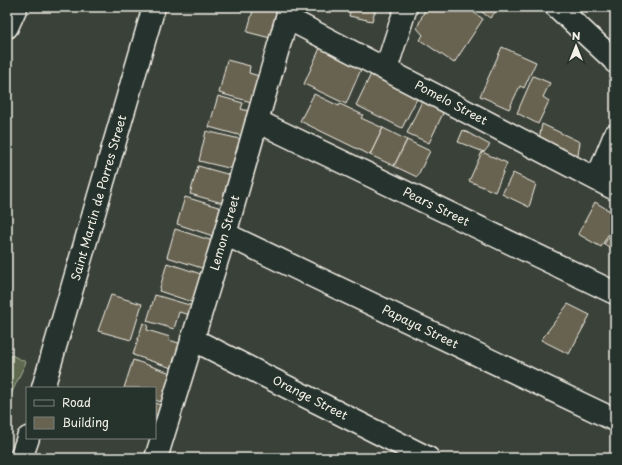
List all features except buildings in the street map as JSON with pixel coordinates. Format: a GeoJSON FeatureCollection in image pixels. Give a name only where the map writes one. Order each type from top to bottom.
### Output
{"type":"FeatureCollection","features":[{"type":"Feature","properties":{"kind":"street"},"geometry":{"type":"LineString","coordinates":[[7,27],[16,7]]}},
{"type":"Feature","properties":{"kind":"street","name":"Saint Martin de Porres Street"},"geometry":{"type":"LineString","coordinates":[[43,387],[154,7]]}},
{"type":"Feature","properties":{"kind":"street"},"geometry":{"type":"LineString","coordinates":[[386,69],[406,7]]}},
{"type":"Feature","properties":{"kind":"street"},"geometry":{"type":"LineString","coordinates":[[557,7],[615,62]]}},
{"type":"Feature","properties":{"kind":"street","name":"Pomelo Street"},"geometry":{"type":"LineString","coordinates":[[288,13],[386,69],[606,184]]}},
{"type":"Feature","properties":{"kind":"street","name":"Lemon Street"},"geometry":{"type":"LineString","coordinates":[[159,457],[192,339],[225,234],[288,13]]}},
{"type":"Feature","properties":{"kind":"street","name":"Pears Street"},"geometry":{"type":"LineString","coordinates":[[257,121],[615,293]]}},
{"type":"Feature","properties":{"kind":"street"},"geometry":{"type":"LineString","coordinates":[[606,184],[615,135]]}},
{"type":"Feature","properties":{"kind":"street","name":"Papaya Street"},"geometry":{"type":"LineString","coordinates":[[225,234],[615,420]]}},
{"type":"Feature","properties":{"kind":"street","name":"Orange Street"},"geometry":{"type":"LineString","coordinates":[[192,339],[428,458]]}},
{"type":"Feature","properties":{"kind":"street"},"geometry":{"type":"LineString","coordinates":[[21,458],[28,439]]}},
{"type":"Feature","properties":{"kind":"green space"},"geometry":{"type":"Polygon","coordinates":[[[7,353],[26,362],[7,403],[7,353]]]}}]}
